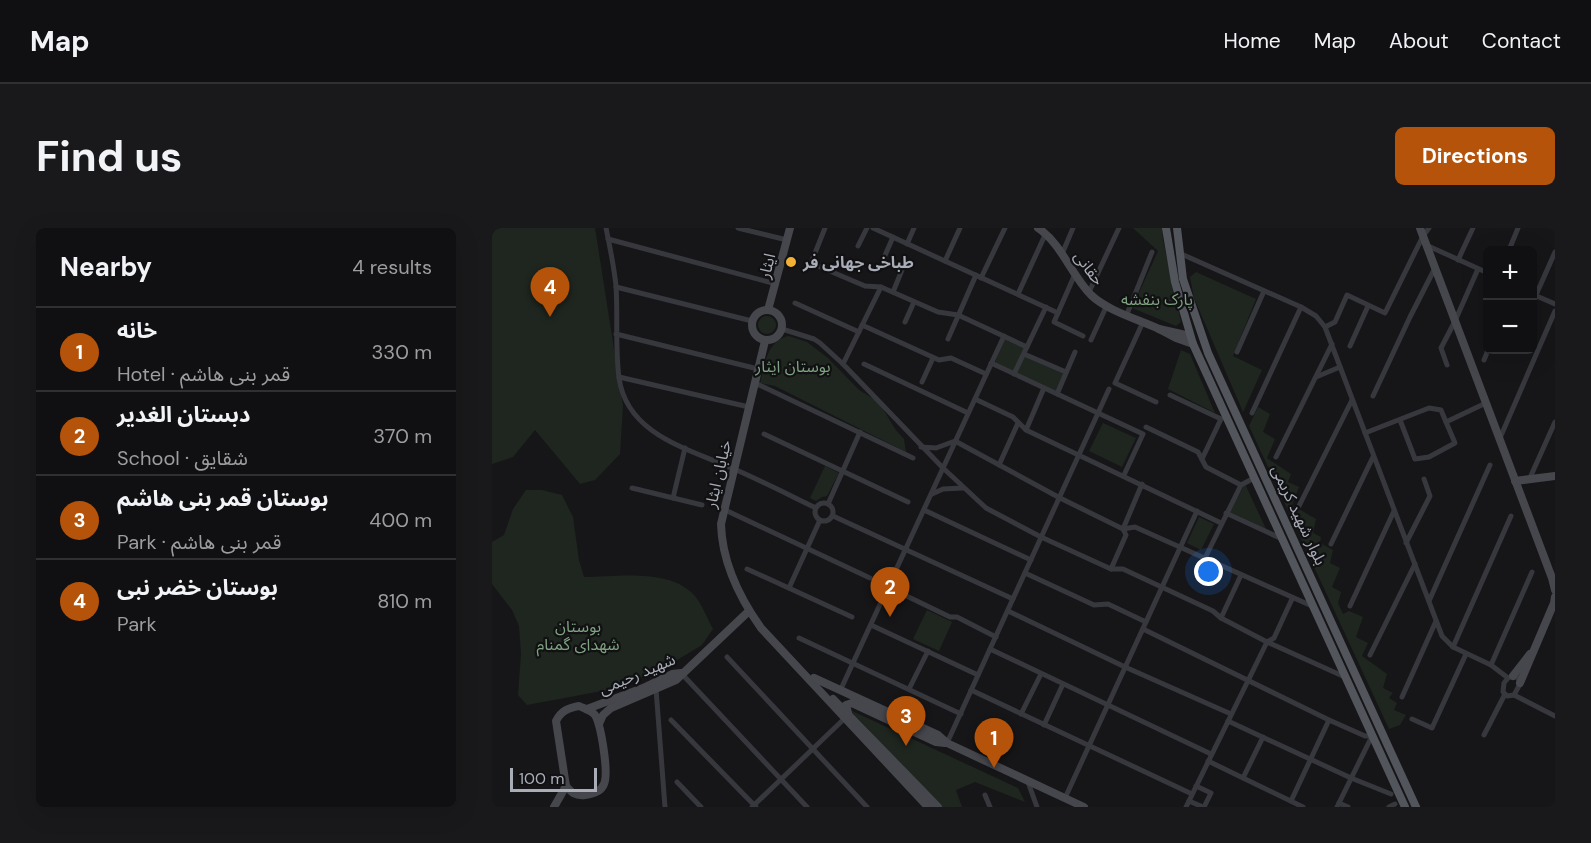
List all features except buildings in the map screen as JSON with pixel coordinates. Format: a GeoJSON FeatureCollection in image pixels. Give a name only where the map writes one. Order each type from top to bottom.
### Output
{"type":"FeatureCollection","features":[{"type":"Feature","properties":{"kind":"main road","name":"بلوار شهید کریمی"},"geometry":{"type":"LineString","coordinates":[[1166,228],[1175,282],[1191,340],[1224,418],[1282,538],[1405,807]]}},
{"type":"Feature","properties":{"kind":"main road","name":"بلوار شهید کریمی"},"geometry":{"type":"LineString","coordinates":[[1177,228],[1184,279],[1202,338],[1416,807]]}},
{"type":"Feature","properties":{"kind":"main road"},"geometry":{"type":"LineString","coordinates":[[1191,340],[1202,338]]}},
{"type":"Feature","properties":{"kind":"street"},"geometry":{"type":"LineString","coordinates":[[606,228],[616,287],[619,377],[627,403],[642,424],[669,442],[733,468],[816,508]]}},
{"type":"Feature","properties":{"kind":"street"},"geometry":{"type":"LineString","coordinates":[[738,228],[787,240]]}},
{"type":"Feature","properties":{"kind":"street","name":"ایثار"},"geometry":{"type":"LineString","coordinates":[[768,310],[790,228]]}},
{"type":"Feature","properties":{"kind":"street"},"geometry":{"type":"LineString","coordinates":[[825,228],[811,263],[865,286],[881,287],[938,312],[958,315],[1027,347]]}},
{"type":"Feature","properties":{"kind":"street"},"geometry":{"type":"LineString","coordinates":[[858,246],[867,228]]}},
{"type":"Feature","properties":{"kind":"street"},"geometry":{"type":"LineString","coordinates":[[873,228],[1058,313]]}},
{"type":"Feature","properties":{"kind":"street"},"geometry":{"type":"LineString","coordinates":[[907,244],[914,228]]}},
{"type":"Feature","properties":{"kind":"street"},"geometry":{"type":"LineString","coordinates":[[945,261],[960,228]]}},
{"type":"Feature","properties":{"kind":"street"},"geometry":{"type":"LineString","coordinates":[[948,339],[978,276],[1005,228]]}},
{"type":"Feature","properties":{"kind":"street","name":"حقانی"},"geometry":{"type":"LineString","coordinates":[[1038,228],[1062,254],[1089,292],[1107,305],[1126,314],[1191,340]]}},
{"type":"Feature","properties":{"kind":"street"},"geometry":{"type":"LineString","coordinates":[[1062,254],[1073,228]]}},
{"type":"Feature","properties":{"kind":"street"},"geometry":{"type":"LineString","coordinates":[[1089,292],[1119,228]]}},
{"type":"Feature","properties":{"kind":"street"},"geometry":{"type":"LineString","coordinates":[[1325,327],[1335,322],[1347,295],[1385,313],[1421,232],[1429,228]]}},
{"type":"Feature","properties":{"kind":"street"},"geometry":{"type":"LineString","coordinates":[[1458,260],[1473,228]]}},
{"type":"Feature","properties":{"kind":"street"},"geometry":{"type":"LineString","coordinates":[[1511,246],[1518,228]]}},
{"type":"Feature","properties":{"kind":"street"},"geometry":{"type":"LineString","coordinates":[[1421,232],[1555,590]]}},
{"type":"Feature","properties":{"kind":"street"},"geometry":{"type":"LineString","coordinates":[[1018,294],[1046,235]]}},
{"type":"Feature","properties":{"kind":"street"},"geometry":{"type":"LineString","coordinates":[[883,260],[893,237]]}},
{"type":"Feature","properties":{"kind":"street"},"geometry":{"type":"LineString","coordinates":[[608,240],[776,284]]}},
{"type":"Feature","properties":{"kind":"street"},"geometry":{"type":"LineString","coordinates":[[1426,245],[1483,271]]}},
{"type":"Feature","properties":{"kind":"street"},"geometry":{"type":"LineString","coordinates":[[1126,314],[1152,252]]}},
{"type":"Feature","properties":{"kind":"street"},"geometry":{"type":"LineString","coordinates":[[1537,289],[1555,252]]}},
{"type":"Feature","properties":{"kind":"street"},"geometry":{"type":"LineString","coordinates":[[1179,253],[1301,307],[1316,316],[1325,327],[1442,636],[1453,647],[1511,677],[1518,678],[1520,683]]}},
{"type":"Feature","properties":{"kind":"street"},"geometry":{"type":"LineString","coordinates":[[1373,396],[1435,268]]}},
{"type":"Feature","properties":{"kind":"street"},"geometry":{"type":"LineString","coordinates":[[1447,366],[1441,348],[1478,269]]}},
{"type":"Feature","properties":{"kind":"street"},"geometry":{"type":"LineString","coordinates":[[893,292],[902,270]]}},
{"type":"Feature","properties":{"kind":"street"},"geometry":{"type":"LineString","coordinates":[[1076,274],[1054,322],[1083,336]]}},
{"type":"Feature","properties":{"kind":"street"},"geometry":{"type":"LineString","coordinates":[[616,287],[752,321]]}},
{"type":"Feature","properties":{"kind":"street"},"geometry":{"type":"LineString","coordinates":[[843,364],[881,287]]}},
{"type":"Feature","properties":{"kind":"street"},"geometry":{"type":"LineString","coordinates":[[1237,352],[1264,291]]}},
{"type":"Feature","properties":{"kind":"street"},"geometry":{"type":"LineString","coordinates":[[1537,296],[1555,304]]}},
{"type":"Feature","properties":{"kind":"street"},"geometry":{"type":"LineString","coordinates":[[905,322],[915,302]]}},
{"type":"Feature","properties":{"kind":"street"},"geometry":{"type":"LineString","coordinates":[[795,303],[859,332]]}},
{"type":"Feature","properties":{"kind":"street"},"geometry":{"type":"LineString","coordinates":[[1091,340],[1107,305]]}},
{"type":"Feature","properties":{"kind":"street"},"geometry":{"type":"LineString","coordinates":[[1350,346],[1368,306]]}},
{"type":"Feature","properties":{"kind":"street"},"geometry":{"type":"LineString","coordinates":[[1252,414],[1301,307]]}},
{"type":"Feature","properties":{"kind":"street"},"geometry":{"type":"LineString","coordinates":[[1014,374],[1046,308]]}},
{"type":"Feature","properties":{"kind":"street"},"geometry":{"type":"LineString","coordinates":[[768,310],[781,318],[782,328],[778,336],[765,340],[754,334],[752,321],[757,314],[768,310]]}},
{"type":"Feature","properties":{"kind":"street"},"geometry":{"type":"LineString","coordinates":[[1499,439],[1555,311]]}},
{"type":"Feature","properties":{"kind":"street"},"geometry":{"type":"LineString","coordinates":[[1143,322],[1115,383],[1156,402]]}},
{"type":"Feature","properties":{"kind":"street"},"geometry":{"type":"LineString","coordinates":[[862,325],[933,358],[939,360],[951,357],[986,374]]}},
{"type":"Feature","properties":{"kind":"street"},"geometry":{"type":"LineString","coordinates":[[782,328],[814,339],[843,364],[921,447],[986,508],[1041,537],[1111,569],[1123,569],[1213,611],[1221,618],[1267,642],[1345,677]]}},
{"type":"Feature","properties":{"kind":"street"},"geometry":{"type":"LineString","coordinates":[[616,334],[759,369]]}},
{"type":"Feature","properties":{"kind":"street"},"geometry":{"type":"LineString","coordinates":[[840,691],[1004,336]]}},
{"type":"Feature","properties":{"kind":"street","name":"خیابان ایثار"},"geometry":{"type":"LineString","coordinates":[[749,611],[732,576],[721,538],[723,508],[765,340]]}},
{"type":"Feature","properties":{"kind":"street"},"geometry":{"type":"LineString","coordinates":[[1276,457],[1332,344]]}},
{"type":"Feature","properties":{"kind":"street"},"geometry":{"type":"LineString","coordinates":[[1057,394],[1076,352]]}},
{"type":"Feature","properties":{"kind":"street"},"geometry":{"type":"LineString","coordinates":[[1024,354],[1066,372]]}},
{"type":"Feature","properties":{"kind":"street"},"geometry":{"type":"LineString","coordinates":[[1484,360],[1486,354]]}},
{"type":"Feature","properties":{"kind":"street"},"geometry":{"type":"LineString","coordinates":[[922,382],[933,358]]}},
{"type":"Feature","properties":{"kind":"street"},"geometry":{"type":"LineString","coordinates":[[991,363],[1143,434],[1124,475]]}},
{"type":"Feature","properties":{"kind":"street"},"geometry":{"type":"LineString","coordinates":[[864,364],[968,413]]}},
{"type":"Feature","properties":{"kind":"street"},"geometry":{"type":"LineString","coordinates":[[1316,377],[1340,367]]}},
{"type":"Feature","properties":{"kind":"street"},"geometry":{"type":"LineString","coordinates":[[619,377],[749,407]]}},
{"type":"Feature","properties":{"kind":"street"},"geometry":{"type":"LineString","coordinates":[[755,383],[913,458]]}},
{"type":"Feature","properties":{"kind":"street"},"geometry":{"type":"LineString","coordinates":[[1026,430],[1044,388]]}},
{"type":"Feature","properties":{"kind":"street"},"geometry":{"type":"LineString","coordinates":[[947,743],[1109,389]]}},
{"type":"Feature","properties":{"kind":"street"},"geometry":{"type":"LineString","coordinates":[[1170,395],[1224,418],[1202,459]]}},
{"type":"Feature","properties":{"kind":"street"},"geometry":{"type":"LineString","coordinates":[[975,399],[1013,417],[1026,430],[1221,523]]}},
{"type":"Feature","properties":{"kind":"street"},"geometry":{"type":"LineString","coordinates":[[1299,506],[1352,400]]}},
{"type":"Feature","properties":{"kind":"street"},"geometry":{"type":"LineString","coordinates":[[1446,422],[1486,404]]}},
{"type":"Feature","properties":{"kind":"street"},"geometry":{"type":"LineString","coordinates":[[1365,433],[1428,408],[1441,410],[1455,443],[1429,457],[1415,459],[1400,420]]}},
{"type":"Feature","properties":{"kind":"street"},"geometry":{"type":"LineString","coordinates":[[1529,480],[1555,422]]}},
{"type":"Feature","properties":{"kind":"street"},"geometry":{"type":"LineString","coordinates":[[999,465],[1018,423]]}},
{"type":"Feature","properties":{"kind":"street"},"geometry":{"type":"LineString","coordinates":[[1146,427],[1198,452],[1206,467],[1241,485]]}},
{"type":"Feature","properties":{"kind":"street"},"geometry":{"type":"LineString","coordinates":[[828,504],[860,432]]}},
{"type":"Feature","properties":{"kind":"street"},"geometry":{"type":"LineString","coordinates":[[764,434],[908,502]]}},
{"type":"Feature","properties":{"kind":"street"},"geometry":{"type":"LineString","coordinates":[[921,447],[936,448],[955,441],[1123,530],[1126,535],[1111,569]]}},
{"type":"Feature","properties":{"kind":"street"},"geometry":{"type":"LineString","coordinates":[[673,498],[685,448]]}},
{"type":"Feature","properties":{"kind":"street"},"geometry":{"type":"LineString","coordinates":[[1331,544],[1374,456]]}},
{"type":"Feature","properties":{"kind":"street"},"geometry":{"type":"LineString","coordinates":[[1429,601],[1490,465]]}},
{"type":"Feature","properties":{"kind":"street"},"geometry":{"type":"LineString","coordinates":[[1515,481],[1555,476]]}},
{"type":"Feature","properties":{"kind":"street"},"geometry":{"type":"LineString","coordinates":[[1205,558],[1241,485],[1254,478]]}},
{"type":"Feature","properties":{"kind":"street"},"geometry":{"type":"LineString","coordinates":[[1406,543],[1430,496],[1424,478]]}},
{"type":"Feature","properties":{"kind":"street"},"geometry":{"type":"LineString","coordinates":[[1123,530],[1142,484]]}},
{"type":"Feature","properties":{"kind":"street"},"geometry":{"type":"LineString","coordinates":[[632,488],[702,505]]}},
{"type":"Feature","properties":{"kind":"street"},"geometry":{"type":"LineString","coordinates":[[930,495],[943,489],[964,488]]}},
{"type":"Feature","properties":{"kind":"street"},"geometry":{"type":"LineString","coordinates":[[820,504],[828,504],[833,510],[833,516],[828,521],[820,520],[815,513],[816,508],[820,504]]}},
{"type":"Feature","properties":{"kind":"street"},"geometry":{"type":"LineString","coordinates":[[723,508],[870,578]]}},
{"type":"Feature","properties":{"kind":"street"},"geometry":{"type":"LineString","coordinates":[[924,510],[1031,560]]}},
{"type":"Feature","properties":{"kind":"street"},"geometry":{"type":"LineString","coordinates":[[1350,606],[1394,511]]}},
{"type":"Feature","properties":{"kind":"street"},"geometry":{"type":"LineString","coordinates":[[1065,798],[1197,512]]}},
{"type":"Feature","properties":{"kind":"street"},"geometry":{"type":"LineString","coordinates":[[1226,513],[1282,538]]}},
{"type":"Feature","properties":{"kind":"street"},"geometry":{"type":"LineString","coordinates":[[833,516],[1013,599]]}},
{"type":"Feature","properties":{"kind":"street"},"geometry":{"type":"LineString","coordinates":[[1453,647],[1511,516]]}},
{"type":"Feature","properties":{"kind":"street"},"geometry":{"type":"LineString","coordinates":[[789,588],[820,520]]}},
{"type":"Feature","properties":{"kind":"street"},"geometry":{"type":"LineString","coordinates":[[1123,530],[1136,527],[1314,607]]}},
{"type":"Feature","properties":{"kind":"street"},"geometry":{"type":"LineString","coordinates":[[1370,655],[1415,564]]}},
{"type":"Feature","properties":{"kind":"street"},"geometry":{"type":"LineString","coordinates":[[747,569],[852,617]]}},
{"type":"Feature","properties":{"kind":"street"},"geometry":{"type":"LineString","coordinates":[[1491,665],[1532,572]]}},
{"type":"Feature","properties":{"kind":"street"},"geometry":{"type":"LineString","coordinates":[[1025,573],[1094,605],[1108,604],[1146,622]]}},
{"type":"Feature","properties":{"kind":"street"},"geometry":{"type":"LineString","coordinates":[[1221,618],[1241,575]]}},
{"type":"Feature","properties":{"kind":"street"},"geometry":{"type":"LineString","coordinates":[[888,587],[996,637]]}},
{"type":"Feature","properties":{"kind":"street"},"geometry":{"type":"LineString","coordinates":[[1484,735],[1505,694],[1503,689],[1531,653],[1555,597]]}},
{"type":"Feature","properties":{"kind":"street"},"geometry":{"type":"LineString","coordinates":[[1186,807],[1267,642],[1274,638],[1292,598]]}},
{"type":"Feature","properties":{"kind":"street"},"geometry":{"type":"LineString","coordinates":[[749,611],[814,678],[928,807]]}},
{"type":"Feature","properties":{"kind":"street"},"geometry":{"type":"LineString","coordinates":[[749,611],[761,628],[938,807]]}},
{"type":"Feature","properties":{"kind":"street","name":"شهید رحیمی"},"geometry":{"type":"LineString","coordinates":[[566,786],[556,721],[560,714],[569,708],[579,706],[587,709],[643,688],[672,674],[681,673],[749,611]]}},
{"type":"Feature","properties":{"kind":"street"},"geometry":{"type":"LineString","coordinates":[[1008,611],[1231,714]]}},
{"type":"Feature","properties":{"kind":"street"},"geometry":{"type":"LineString","coordinates":[[1402,696],[1436,621]]}},
{"type":"Feature","properties":{"kind":"street"},"geometry":{"type":"LineString","coordinates":[[871,625],[978,675]]}},
{"type":"Feature","properties":{"kind":"street"},"geometry":{"type":"LineString","coordinates":[[1143,629],[1329,720],[1365,736],[1372,736],[1338,805],[1348,807]]}},
{"type":"Feature","properties":{"kind":"street"},"geometry":{"type":"LineString","coordinates":[[799,638],[961,714]]}},
{"type":"Feature","properties":{"kind":"street"},"geometry":{"type":"LineString","coordinates":[[990,649],[1211,754]]}},
{"type":"Feature","properties":{"kind":"street"},"geometry":{"type":"LineString","coordinates":[[909,689],[928,651]]}},
{"type":"Feature","properties":{"kind":"street"},"geometry":{"type":"LineString","coordinates":[[1514,695],[1530,662],[1531,653]]}},
{"type":"Feature","properties":{"kind":"street"},"geometry":{"type":"LineString","coordinates":[[1412,719],[1432,728],[1466,654]]}},
{"type":"Feature","properties":{"kind":"street"},"geometry":{"type":"LineString","coordinates":[[727,657],[867,807]]}},
{"type":"Feature","properties":{"kind":"street"},"geometry":{"type":"LineString","coordinates":[[599,724],[603,715],[611,708],[676,680],[681,673],[807,807]]}},
{"type":"Feature","properties":{"kind":"street"},"geometry":{"type":"LineString","coordinates":[[1021,714],[1041,674]]}},
{"type":"Feature","properties":{"kind":"street"},"geometry":{"type":"LineString","coordinates":[[814,678],[938,735],[947,743],[1084,807]]}},
{"type":"Feature","properties":{"kind":"street"},"geometry":{"type":"LineString","coordinates":[[1044,724],[1063,684]]}},
{"type":"Feature","properties":{"kind":"street"},"geometry":{"type":"LineString","coordinates":[[656,689],[665,807]]}},
{"type":"Feature","properties":{"kind":"street"},"geometry":{"type":"LineString","coordinates":[[971,690],[1192,794]]}},
{"type":"Feature","properties":{"kind":"street"},"geometry":{"type":"LineString","coordinates":[[1505,694],[1514,695],[1555,716]]}},
{"type":"Feature","properties":{"kind":"street"},"geometry":{"type":"LineString","coordinates":[[671,720],[754,806],[846,716],[846,705],[852,703],[936,742],[947,743]]}},
{"type":"Feature","properties":{"kind":"street"},"geometry":{"type":"LineString","coordinates":[[554,807],[566,786],[573,794],[594,794],[605,782],[599,724],[596,716],[587,709]]}},
{"type":"Feature","properties":{"kind":"street"},"geometry":{"type":"LineString","coordinates":[[1291,801],[1329,720]]}},
{"type":"Feature","properties":{"kind":"street"},"geometry":{"type":"LineString","coordinates":[[1228,721],[1390,794]]}},
{"type":"Feature","properties":{"kind":"street"},"geometry":{"type":"LineString","coordinates":[[1243,778],[1263,737]]}},
{"type":"Feature","properties":{"kind":"street"},"geometry":{"type":"LineString","coordinates":[[1208,761],[1303,807]]}},
{"type":"Feature","properties":{"kind":"street"},"geometry":{"type":"LineString","coordinates":[[677,782],[701,807]]}},
{"type":"Feature","properties":{"kind":"street"},"geometry":{"type":"LineString","coordinates":[[1028,782],[1037,807]]}},
{"type":"Feature","properties":{"kind":"street"},"geometry":{"type":"LineString","coordinates":[[1189,801],[1204,807],[1211,793],[1196,786]]}},
{"type":"Feature","properties":{"kind":"street"},"geometry":{"type":"LineString","coordinates":[[986,795],[990,807]]}},
{"type":"Feature","properties":{"kind":"green space"},"geometry":{"type":"Polygon","coordinates":[[[492,228],[595,228],[623,406],[620,454],[595,480],[580,484],[535,430],[513,457],[492,464],[492,228]]]}},
{"type":"Feature","properties":{"kind":"green space","name":"پارک بنفشه"},"geometry":{"type":"Polygon","coordinates":[[[1133,228],[1162,228],[1181,322],[1176,326],[1132,308],[1158,251],[1133,228]]]}},
{"type":"Feature","properties":{"kind":"green space"},"geometry":{"type":"Polygon","coordinates":[[[1196,272],[1256,299],[1233,356],[1262,370],[1243,412],[1194,298],[1190,277],[1196,272]]]}},
{"type":"Feature","properties":{"kind":"green space"},"geometry":{"type":"Polygon","coordinates":[[[763,316],[771,316],[776,321],[774,332],[763,334],[758,329],[758,321],[763,316]]]}},
{"type":"Feature","properties":{"kind":"green space","name":"بوستان ایثار"},"geometry":{"type":"Polygon","coordinates":[[[789,336],[807,342],[828,358],[859,390],[879,402],[895,429],[904,439],[906,452],[775,386],[760,383],[771,348],[782,338],[789,336]]]}},
{"type":"Feature","properties":{"kind":"green space"},"geometry":{"type":"Polygon","coordinates":[[[1005,338],[1027,349],[1024,355],[1065,373],[1058,392],[995,363],[1005,338]]]}},
{"type":"Feature","properties":{"kind":"green space"},"geometry":{"type":"Polygon","coordinates":[[[1181,350],[1190,354],[1215,413],[1168,389],[1181,350]]]}},
{"type":"Feature","properties":{"kind":"green space"},"geometry":{"type":"Polygon","coordinates":[[[1258,407],[1270,414],[1263,432],[1275,439],[1267,458],[1291,474],[1288,482],[1299,487],[1292,505],[1316,519],[1313,533],[1321,537],[1320,543],[1333,550],[1330,563],[1340,568],[1332,587],[1341,592],[1338,603],[1343,614],[1349,611],[1363,617],[1356,637],[1368,643],[1362,656],[1387,674],[1383,688],[1393,693],[1389,698],[1397,703],[1394,710],[1406,715],[1400,725],[1389,729],[1249,426],[1258,407]]]}},
{"type":"Feature","properties":{"kind":"green space"},"geometry":{"type":"Polygon","coordinates":[[[1103,423],[1136,438],[1122,467],[1089,451],[1103,423]]]}},
{"type":"Feature","properties":{"kind":"green space"},"geometry":{"type":"Polygon","coordinates":[[[825,466],[839,473],[827,496],[816,501],[810,498],[825,466]]]}},
{"type":"Feature","properties":{"kind":"green space"},"geometry":{"type":"Polygon","coordinates":[[[1245,484],[1266,529],[1230,512],[1245,484]]]}},
{"type":"Feature","properties":{"kind":"green space","name":"بوستان شهدای گمنام"},"geometry":{"type":"Polygon","coordinates":[[[526,490],[542,490],[562,495],[573,517],[579,560],[584,577],[657,577],[683,586],[694,595],[713,629],[702,645],[672,663],[618,688],[527,705],[518,695],[521,654],[519,626],[512,610],[492,584],[492,542],[504,535],[513,509],[526,490]]]}},
{"type":"Feature","properties":{"kind":"green space"},"geometry":{"type":"Polygon","coordinates":[[[1199,517],[1214,524],[1201,550],[1187,543],[1199,517]]]}},
{"type":"Feature","properties":{"kind":"green space"},"geometry":{"type":"Polygon","coordinates":[[[927,610],[952,622],[939,651],[913,639],[927,610]]]}},
{"type":"Feature","properties":{"kind":"green space"},"geometry":{"type":"Polygon","coordinates":[[[850,710],[1018,788],[1025,802],[975,782],[956,790],[962,807],[942,807],[850,710]]]}},
{"type":"Feature","properties":{"kind":"place","name":"طباخی جهانی فر"},"geometry":{"type":"Point","coordinates":[791,262]}},
{"type":"Feature","properties":{"kind":"place","name":"بوستان خضر نبی"},"geometry":{"type":"Point","coordinates":[550,317]}},
{"type":"Feature","properties":{"kind":"place","name":"دبستان الغدیر"},"geometry":{"type":"Point","coordinates":[890,617]}},
{"type":"Feature","properties":{"kind":"place","name":"بوستان قمر بنی هاشم"},"geometry":{"type":"Point","coordinates":[906,746]}},
{"type":"Feature","properties":{"kind":"place","name":"خانه"},"geometry":{"type":"Point","coordinates":[994,768]}}]}
